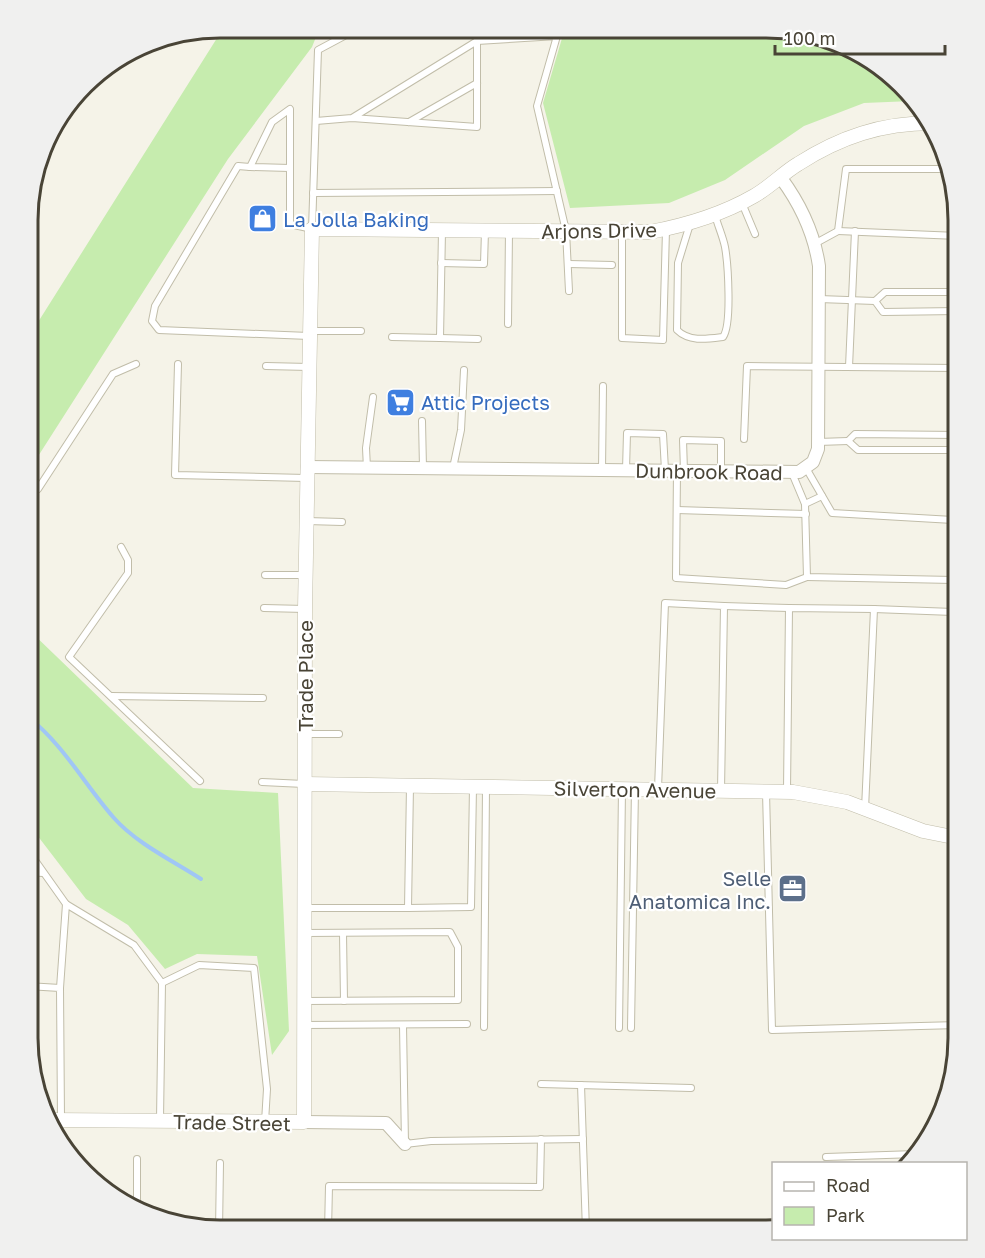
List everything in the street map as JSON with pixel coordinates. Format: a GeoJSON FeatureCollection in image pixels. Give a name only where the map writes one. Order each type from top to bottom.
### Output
{"type":"FeatureCollection","features":[{"type":"Feature","properties":{"kind":"street","name":"Arjons Drive"},"geometry":{"type":"LineString","coordinates":[[312,229],[622,232],[666,229],[690,224],[742,202],[781,178],[796,165],[840,140],[885,126],[920,124]]}},
{"type":"Feature","properties":{"kind":"street","name":"Dunbrook Road"},"geometry":{"type":"LineString","coordinates":[[307,473],[367,469],[799,472],[813,462],[818,442],[819,266],[816,243],[799,202],[781,178]]}},
{"type":"Feature","properties":{"kind":"street","name":"Trade Place"},"geometry":{"type":"LineString","coordinates":[[304,1122],[305,609],[312,229]]}},
{"type":"Feature","properties":{"kind":"street","name":"Silverton Avenue"},"geometry":{"type":"LineString","coordinates":[[305,784],[787,792],[847,802],[923,831],[947,836]]}},
{"type":"Feature","properties":{"kind":"street","name":"Trade Street"},"geometry":{"type":"LineString","coordinates":[[57,1120],[386,1123],[405,1144]]}},
{"type":"Feature","properties":{"kind":"lane"},"geometry":{"type":"LineString","coordinates":[[250,167],[272,122],[290,109],[290,224],[312,229],[318,50],[340,38]]}},
{"type":"Feature","properties":{"kind":"lane"},"geometry":{"type":"LineString","coordinates":[[352,118],[477,41],[525,38]]}},
{"type":"Feature","properties":{"kind":"lane"},"geometry":{"type":"LineString","coordinates":[[556,38],[537,106],[566,231],[569,291]]}},
{"type":"Feature","properties":{"kind":"lane"},"geometry":{"type":"LineString","coordinates":[[316,121],[352,118],[477,127],[477,41]]}},
{"type":"Feature","properties":{"kind":"lane"},"geometry":{"type":"LineString","coordinates":[[409,122],[477,83]]}},
{"type":"Feature","properties":{"kind":"lane"},"geometry":{"type":"LineString","coordinates":[[290,168],[237,166],[155,306],[152,321],[159,330],[310,334],[361,331]]}},
{"type":"Feature","properties":{"kind":"lane"},"geometry":{"type":"LineString","coordinates":[[838,231],[846,169],[940,169]]}},
{"type":"Feature","properties":{"kind":"lane"},"geometry":{"type":"LineString","coordinates":[[313,193],[557,191]]}},
{"type":"Feature","properties":{"kind":"lane"},"geometry":{"type":"LineString","coordinates":[[742,202],[755,234]]}},
{"type":"Feature","properties":{"kind":"lane"},"geometry":{"type":"LineString","coordinates":[[690,224],[678,263],[677,330],[683,337],[705,339],[723,337],[728,321],[728,264],[715,215]]}},
{"type":"Feature","properties":{"kind":"lane"},"geometry":{"type":"LineString","coordinates":[[622,232],[622,338],[663,339],[666,229]]}},
{"type":"Feature","properties":{"kind":"lane"},"geometry":{"type":"LineString","coordinates":[[440,338],[442,231]]}},
{"type":"Feature","properties":{"kind":"lane"},"geometry":{"type":"LineString","coordinates":[[441,263],[484,264],[485,231]]}},
{"type":"Feature","properties":{"kind":"lane"},"geometry":{"type":"LineString","coordinates":[[508,324],[509,231]]}},
{"type":"Feature","properties":{"kind":"lane"},"geometry":{"type":"LineString","coordinates":[[816,243],[838,231],[948,236]]}},
{"type":"Feature","properties":{"kind":"lane"},"geometry":{"type":"LineString","coordinates":[[849,367],[855,231]]}},
{"type":"Feature","properties":{"kind":"lane"},"geometry":{"type":"LineString","coordinates":[[569,264],[612,265]]}},
{"type":"Feature","properties":{"kind":"lane"},"geometry":{"type":"LineString","coordinates":[[819,299],[875,301],[885,292],[948,292]]}},
{"type":"Feature","properties":{"kind":"lane"},"geometry":{"type":"LineString","coordinates":[[875,301],[883,312],[948,311]]}},
{"type":"Feature","properties":{"kind":"lane"},"geometry":{"type":"LineString","coordinates":[[393,337],[478,339]]}},
{"type":"Feature","properties":{"kind":"lane"},"geometry":{"type":"LineString","coordinates":[[38,489],[113,374],[136,364]]}},
{"type":"Feature","properties":{"kind":"lane"},"geometry":{"type":"LineString","coordinates":[[178,364],[174,475],[307,473]]}},
{"type":"Feature","properties":{"kind":"lane"},"geometry":{"type":"LineString","coordinates":[[267,366],[309,366]]}},
{"type":"Feature","properties":{"kind":"lane"},"geometry":{"type":"LineString","coordinates":[[744,439],[747,366],[948,368]]}},
{"type":"Feature","properties":{"kind":"lane"},"geometry":{"type":"LineString","coordinates":[[453,469],[461,430],[464,370]]}},
{"type":"Feature","properties":{"kind":"lane"},"geometry":{"type":"LineString","coordinates":[[602,470],[603,386]]}},
{"type":"Feature","properties":{"kind":"lane"},"geometry":{"type":"LineString","coordinates":[[367,469],[366,448],[373,397]]}},
{"type":"Feature","properties":{"kind":"lane"},"geometry":{"type":"LineString","coordinates":[[422,421],[423,469]]}},
{"type":"Feature","properties":{"kind":"lane"},"geometry":{"type":"LineString","coordinates":[[626,471],[627,433],[663,434],[675,471],[676,578],[786,585],[807,577],[948,580]]}},
{"type":"Feature","properties":{"kind":"lane"},"geometry":{"type":"LineString","coordinates":[[818,442],[848,441],[855,434],[948,435]]}},
{"type":"Feature","properties":{"kind":"lane"},"geometry":{"type":"LineString","coordinates":[[675,471],[683,440],[721,441],[721,472]]}},
{"type":"Feature","properties":{"kind":"lane"},"geometry":{"type":"LineString","coordinates":[[848,441],[858,450],[948,450]]}},
{"type":"Feature","properties":{"kind":"lane"},"geometry":{"type":"LineString","coordinates":[[806,467],[832,513],[948,520]]}},
{"type":"Feature","properties":{"kind":"lane"},"geometry":{"type":"LineString","coordinates":[[792,472],[806,504],[807,577]]}},
{"type":"Feature","properties":{"kind":"lane"},"geometry":{"type":"LineString","coordinates":[[806,504],[822,496]]}},
{"type":"Feature","properties":{"kind":"lane"},"geometry":{"type":"LineString","coordinates":[[677,510],[806,514]]}},
{"type":"Feature","properties":{"kind":"lane"},"geometry":{"type":"LineString","coordinates":[[307,521],[342,522]]}},
{"type":"Feature","properties":{"kind":"lane"},"geometry":{"type":"LineString","coordinates":[[121,547],[128,560],[128,573],[69,657],[200,781]]}},
{"type":"Feature","properties":{"kind":"lane"},"geometry":{"type":"LineString","coordinates":[[265,575],[306,575]]}},
{"type":"Feature","properties":{"kind":"lane"},"geometry":{"type":"LineString","coordinates":[[658,790],[665,603],[948,612]]}},
{"type":"Feature","properties":{"kind":"lane"},"geometry":{"type":"LineString","coordinates":[[721,791],[724,606]]}},
{"type":"Feature","properties":{"kind":"lane"},"geometry":{"type":"LineString","coordinates":[[264,608],[305,609]]}},
{"type":"Feature","properties":{"kind":"lane"},"geometry":{"type":"LineString","coordinates":[[787,792],[789,608]]}},
{"type":"Feature","properties":{"kind":"lane"},"geometry":{"type":"LineString","coordinates":[[865,808],[874,609]]}},
{"type":"Feature","properties":{"kind":"lane"},"geometry":{"type":"LineString","coordinates":[[110,696],[263,698]]}},
{"type":"Feature","properties":{"kind":"lane"},"geometry":{"type":"LineString","coordinates":[[305,734],[339,734]]}},
{"type":"Feature","properties":{"kind":"lane"},"geometry":{"type":"LineString","coordinates":[[262,782],[305,784]]}},
{"type":"Feature","properties":{"kind":"lane"},"geometry":{"type":"LineString","coordinates":[[408,908],[410,785]]}},
{"type":"Feature","properties":{"kind":"lane"},"geometry":{"type":"LineString","coordinates":[[304,908],[471,907],[479,787]]}},
{"type":"Feature","properties":{"kind":"lane"},"geometry":{"type":"LineString","coordinates":[[479,787],[484,1027]]}},
{"type":"Feature","properties":{"kind":"lane"},"geometry":{"type":"LineString","coordinates":[[619,1028],[628,789]]}},
{"type":"Feature","properties":{"kind":"lane"},"geometry":{"type":"LineString","coordinates":[[628,789],[631,1028]]}},
{"type":"Feature","properties":{"kind":"lane"},"geometry":{"type":"LineString","coordinates":[[766,792],[772,1030],[947,1025]]}},
{"type":"Feature","properties":{"kind":"lane"},"geometry":{"type":"LineString","coordinates":[[37,865],[66,904],[134,945],[162,983],[160,1121]]}},
{"type":"Feature","properties":{"kind":"lane"},"geometry":{"type":"LineString","coordinates":[[37,873],[42,873]]}},
{"type":"Feature","properties":{"kind":"lane"},"geometry":{"type":"LineString","coordinates":[[55,1116],[66,904]]}},
{"type":"Feature","properties":{"kind":"lane"},"geometry":{"type":"LineString","coordinates":[[304,933],[450,932],[458,947],[458,1000],[304,1001]]}},
{"type":"Feature","properties":{"kind":"lane"},"geometry":{"type":"LineString","coordinates":[[343,933],[344,1001]]}},
{"type":"Feature","properties":{"kind":"lane"},"geometry":{"type":"LineString","coordinates":[[162,983],[199,965],[254,968],[267,1089],[265,1122]]}},
{"type":"Feature","properties":{"kind":"lane"},"geometry":{"type":"LineString","coordinates":[[37,986],[60,987]]}},
{"type":"Feature","properties":{"kind":"lane"},"geometry":{"type":"LineString","coordinates":[[304,1025],[467,1024]]}},
{"type":"Feature","properties":{"kind":"lane"},"geometry":{"type":"LineString","coordinates":[[403,1025],[405,1144],[431,1141],[583,1138]]}},
{"type":"Feature","properties":{"kind":"lane"},"geometry":{"type":"LineString","coordinates":[[541,1084],[692,1088]]}},
{"type":"Feature","properties":{"kind":"lane"},"geometry":{"type":"LineString","coordinates":[[581,1085],[586,1220]]}},
{"type":"Feature","properties":{"kind":"lane"},"geometry":{"type":"LineString","coordinates":[[328,1220],[329,1186],[540,1187],[541,1139]]}},
{"type":"Feature","properties":{"kind":"lane"},"geometry":{"type":"LineString","coordinates":[[826,1157],[906,1154]]}},
{"type":"Feature","properties":{"kind":"lane"},"geometry":{"type":"LineString","coordinates":[[136,1159],[137,1201]]}},
{"type":"Feature","properties":{"kind":"lane"},"geometry":{"type":"LineString","coordinates":[[219,1220],[220,1163]]}},
{"type":"Feature","properties":{"kind":"green space"},"geometry":{"type":"Polygon","coordinates":[[[217,38],[316,38],[312,47],[228,159],[37,458],[37,324],[217,38]]]}},
{"type":"Feature","properties":{"kind":"green space"},"geometry":{"type":"Polygon","coordinates":[[[562,38],[766,38],[801,41],[846,56],[867,68],[903,101],[864,103],[804,126],[725,180],[669,203],[570,208],[543,103],[562,38]]]}},
{"type":"Feature","properties":{"kind":"green space"},"geometry":{"type":"Polygon","coordinates":[[[37,638],[193,788],[278,793],[289,1031],[272,1055],[257,956],[197,954],[165,969],[128,925],[86,899],[37,835],[37,638]]]}},
{"type":"Feature","properties":{"kind":"waterway"},"geometry":{"type":"LineString","coordinates":[[37,725],[123,827],[144,844],[201,879]]}},
{"type":"Feature","properties":{"kind":"place","name":"La Jolla Baking"},"geometry":{"type":"Point","coordinates":[262,219]}},
{"type":"Feature","properties":{"kind":"place","name":"Attic Projects"},"geometry":{"type":"Point","coordinates":[400,402]}},
{"type":"Feature","properties":{"kind":"place","name":"Selle Anatomica Inc."},"geometry":{"type":"Point","coordinates":[792,889]}}]}
